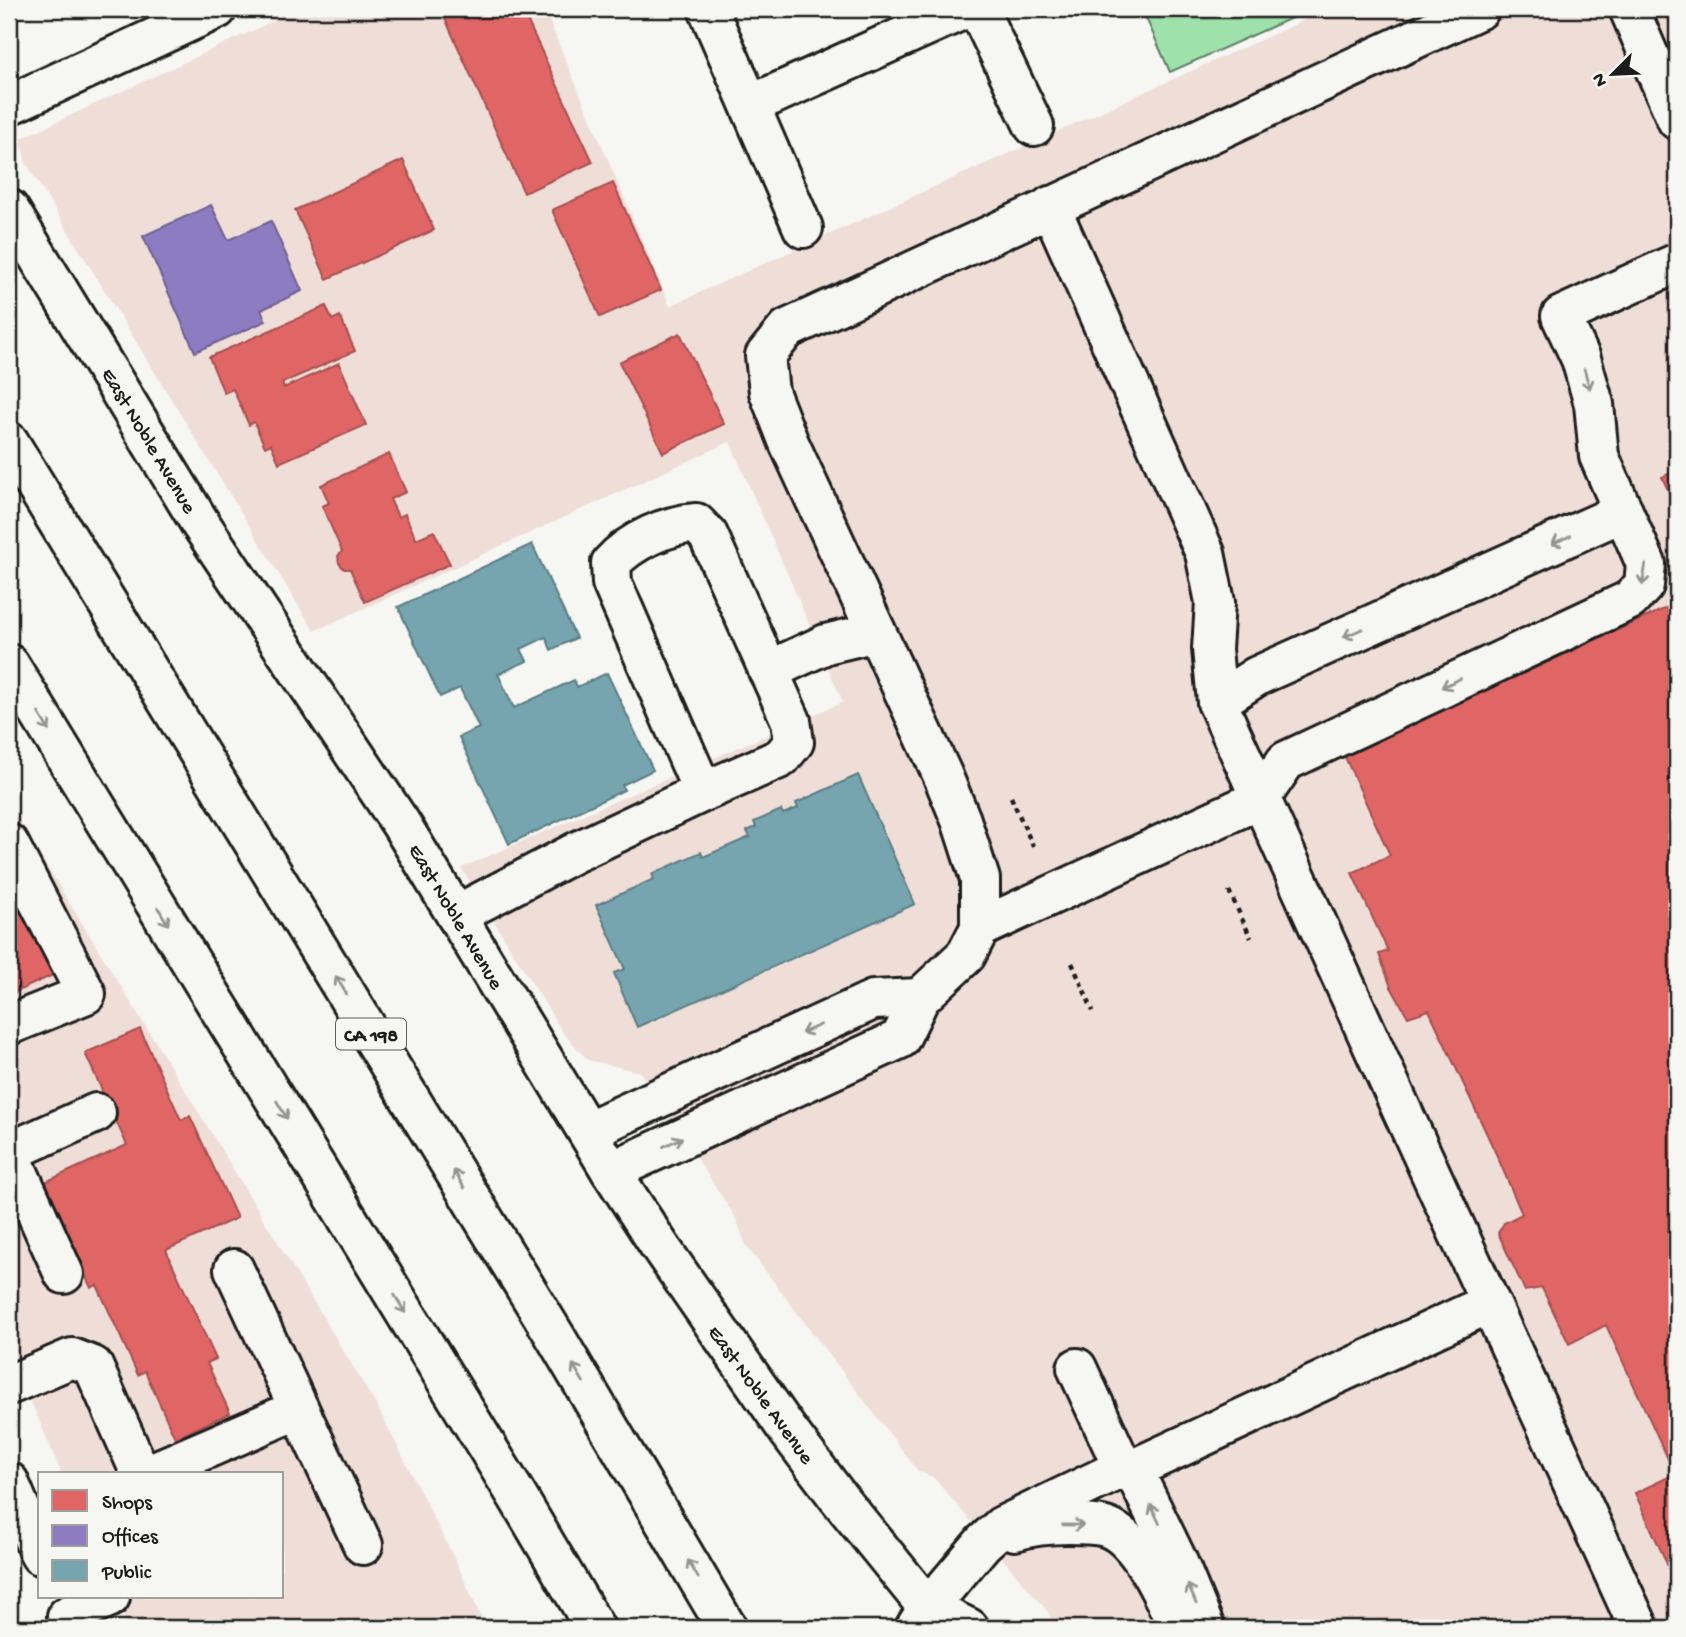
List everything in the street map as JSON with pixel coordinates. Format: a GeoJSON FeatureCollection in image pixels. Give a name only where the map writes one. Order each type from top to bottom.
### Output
{"type":"FeatureCollection","features":[{"type":"Feature","properties":{"kind":"main road"},"geometry":{"type":"LineString","coordinates":[[9,105],[217,9]]}},
{"type":"Feature","properties":{"kind":"main road"},"geometry":{"type":"LineString","coordinates":[[708,9],[803,229]]}},
{"type":"Feature","properties":{"kind":"main road"},"geometry":{"type":"LineString","coordinates":[[750,105],[964,9]]}},
{"type":"Feature","properties":{"kind":"main road"},"geometry":{"type":"LineString","coordinates":[[978,9],[1034,127]]}},
{"type":"Feature","properties":{"kind":"main road"},"geometry":{"type":"LineString","coordinates":[[611,1171],[900,1040],[920,998],[966,955],[980,928],[980,879],[961,820],[789,443],[769,392],[765,356],[787,329],[1480,9]]}},
{"type":"Feature","properties":{"kind":"main road"},"geometry":{"type":"LineString","coordinates":[[1629,9],[1677,120]]}},
{"type":"Feature","properties":{"kind":"main road"},"geometry":{"type":"LineString","coordinates":[[1050,206],[1205,553],[1215,602],[1212,649],[1217,702],[1639,1628]]}},
{"type":"Feature","properties":{"kind":"main road","name":"East Noble Avenue"},"geometry":{"type":"LineString","coordinates":[[9,209],[200,523],[401,824],[611,1171],[744,1371],[927,1621],[969,1628]]}},
{"type":"Feature","properties":{"kind":"main road"},"geometry":{"type":"LineString","coordinates":[[980,928],[1260,799],[1286,761],[1630,600],[1644,585],[1646,564],[1599,456],[1594,404],[1581,359],[1561,316],[1677,263]]}},
{"type":"Feature","properties":{"kind":"main road","name":"CA 198"},"geometry":{"type":"LineString","coordinates":[[9,442],[555,1336],[727,1628]]}},
{"type":"Feature","properties":{"kind":"main road"},"geometry":{"type":"LineString","coordinates":[[1217,702],[1257,676],[1623,512]]}},
{"type":"Feature","properties":{"kind":"main road"},"geometry":{"type":"LineString","coordinates":[[456,915],[576,852],[781,758],[794,742],[791,721],[708,535],[696,523],[679,524],[624,548],[611,563],[612,583],[703,792]]}},
{"type":"Feature","properties":{"kind":"main road"},"geometry":{"type":"LineString","coordinates":[[768,671],[826,644],[876,632]]}},
{"type":"Feature","properties":{"kind":"main road"},"geometry":{"type":"LineString","coordinates":[[9,664],[595,1628]]}},
{"type":"Feature","properties":{"kind":"main road"},"geometry":{"type":"LineString","coordinates":[[9,844],[86,994],[9,1025]]}},
{"type":"Feature","properties":{"kind":"main road"},"geometry":{"type":"LineString","coordinates":[[587,1131],[873,1000],[920,998]]}},
{"type":"Feature","properties":{"kind":"main road"},"geometry":{"type":"LineString","coordinates":[[64,1274],[9,1152],[96,1113]]}},
{"type":"Feature","properties":{"kind":"main road"},"geometry":{"type":"LineString","coordinates":[[234,1269],[363,1545]]}},
{"type":"Feature","properties":{"kind":"main road"},"geometry":{"type":"LineString","coordinates":[[927,1621],[984,1543],[1002,1526],[1027,1512],[1128,1469],[1489,1303]]}},
{"type":"Feature","properties":{"kind":"main road"},"geometry":{"type":"LineString","coordinates":[[9,1385],[72,1358],[93,1366],[140,1472]]}},
{"type":"Feature","properties":{"kind":"main road"},"geometry":{"type":"LineString","coordinates":[[1077,1368],[1185,1578],[1205,1628]]}},
{"type":"Feature","properties":{"kind":"main road"},"geometry":{"type":"LineString","coordinates":[[153,1472],[299,1409]]}},
{"type":"Feature","properties":{"kind":"main road"},"geometry":{"type":"LineString","coordinates":[[9,1482],[36,1533]]}},
{"type":"Feature","properties":{"kind":"main road"},"geometry":{"type":"LineString","coordinates":[[984,1543],[1031,1526],[1104,1526],[1137,1551],[1179,1628]]}},
{"type":"Feature","properties":{"kind":"main road"},"geometry":{"type":"LineString","coordinates":[[560,1567],[580,1628]]}},
{"type":"Feature","properties":{"kind":"main road"},"geometry":{"type":"LineString","coordinates":[[66,1614],[107,1598]]}},
{"type":"Feature","properties":{"kind":"path"},"geometry":{"type":"LineString","coordinates":[[1011,797],[1033,846]]}},
{"type":"Feature","properties":{"kind":"path"},"geometry":{"type":"LineString","coordinates":[[1229,891],[1251,938]]}},
{"type":"Feature","properties":{"kind":"path"},"geometry":{"type":"LineString","coordinates":[[1072,962],[1093,1011]]}},
{"type":"Feature","properties":{"kind":"shaded area"},"geometry":{"type":"Polygon","coordinates":[[[299,9],[544,9],[670,306],[1329,9],[1677,9],[1677,1628],[1053,1628],[1049,1613],[933,1477],[918,1471],[747,1247],[734,1215],[640,1072],[588,1060],[563,1033],[461,868],[843,702],[730,442],[314,631],[26,163],[20,139],[299,9]]]}},
{"type":"Feature","properties":{"kind":"shaded area"},"geometry":{"type":"Polygon","coordinates":[[[9,805],[378,1408],[457,1564],[486,1628],[129,1628],[116,1598],[284,1598],[284,1472],[61,1472],[9,1351],[9,805]]]}},
{"type":"Feature","properties":{"kind":"green space"},"geometry":{"type":"Polygon","coordinates":[[[1142,9],[1312,9],[1170,72],[1142,9]]]}},
{"type":"Feature","properties":{"kind":"building: Shops"},"geometry":{"type":"Polygon","coordinates":[[[455,9],[522,9],[593,162],[524,193],[443,14],[455,9]]]}},
{"type":"Feature","properties":{"kind":"building: Shops"},"geometry":{"type":"Polygon","coordinates":[[[403,160],[434,230],[327,279],[295,210],[403,160]]]}},
{"type":"Feature","properties":{"kind":"building: Shops"},"geometry":{"type":"Polygon","coordinates":[[[613,183],[661,290],[600,317],[552,210],[613,183]]]}},
{"type":"Feature","properties":{"kind":"building: Shops"},"geometry":{"type":"Polygon","coordinates":[[[326,306],[332,320],[340,316],[355,351],[282,383],[284,388],[339,363],[366,425],[279,463],[271,444],[265,447],[254,422],[249,425],[233,389],[224,393],[209,357],[326,306]]]}},
{"type":"Feature","properties":{"kind":"building: Shops"},"geometry":{"type":"Polygon","coordinates":[[[680,333],[724,424],[663,453],[619,362],[680,333]]]}},
{"type":"Feature","properties":{"kind":"building: Shops"},"geometry":{"type":"Polygon","coordinates":[[[389,454],[406,492],[390,499],[398,517],[405,514],[416,539],[434,531],[450,564],[365,602],[350,569],[344,569],[339,563],[338,556],[342,551],[322,506],[329,503],[321,485],[389,454]]]}},
{"type":"Feature","properties":{"kind":"building: Shops"},"geometry":{"type":"Polygon","coordinates":[[[1677,470],[1677,510],[1662,477],[1677,470]]]}},
{"type":"Feature","properties":{"kind":"building: Shops"},"geometry":{"type":"Polygon","coordinates":[[[1677,603],[1677,1586],[1635,1493],[1675,1474],[1606,1325],[1569,1344],[1542,1288],[1525,1291],[1498,1233],[1504,1223],[1522,1214],[1498,1158],[1429,1010],[1408,1017],[1391,987],[1379,954],[1388,951],[1352,873],[1390,855],[1344,755],[1677,603]]]}},
{"type":"Feature","properties":{"kind":"building: Shops"},"geometry":{"type":"Polygon","coordinates":[[[9,877],[53,975],[9,995],[9,877]]]}},
{"type":"Feature","properties":{"kind":"building: Shops"},"geometry":{"type":"Polygon","coordinates":[[[140,1029],[181,1120],[190,1116],[237,1218],[166,1250],[216,1359],[207,1363],[230,1413],[175,1438],[145,1371],[138,1375],[97,1285],[91,1288],[43,1183],[127,1145],[85,1053],[140,1029]]]}},
{"type":"Feature","properties":{"kind":"building: Offices"},"geometry":{"type":"Polygon","coordinates":[[[211,205],[228,240],[271,221],[302,291],[261,310],[266,321],[195,352],[143,236],[211,205]]]}},
{"type":"Feature","properties":{"kind":"building: Public"},"geometry":{"type":"Polygon","coordinates":[[[532,544],[576,638],[551,650],[546,637],[521,649],[527,661],[498,674],[514,708],[574,680],[577,687],[607,673],[653,770],[622,785],[624,790],[509,844],[459,737],[479,728],[460,688],[440,697],[398,607],[532,544]]]}},
{"type":"Feature","properties":{"kind":"building: Public"},"geometry":{"type":"Polygon","coordinates":[[[858,775],[915,904],[637,1027],[614,973],[625,969],[596,905],[654,879],[652,874],[701,852],[703,857],[750,837],[747,831],[756,827],[754,822],[781,810],[783,814],[798,808],[796,803],[858,775]]]}}]}
